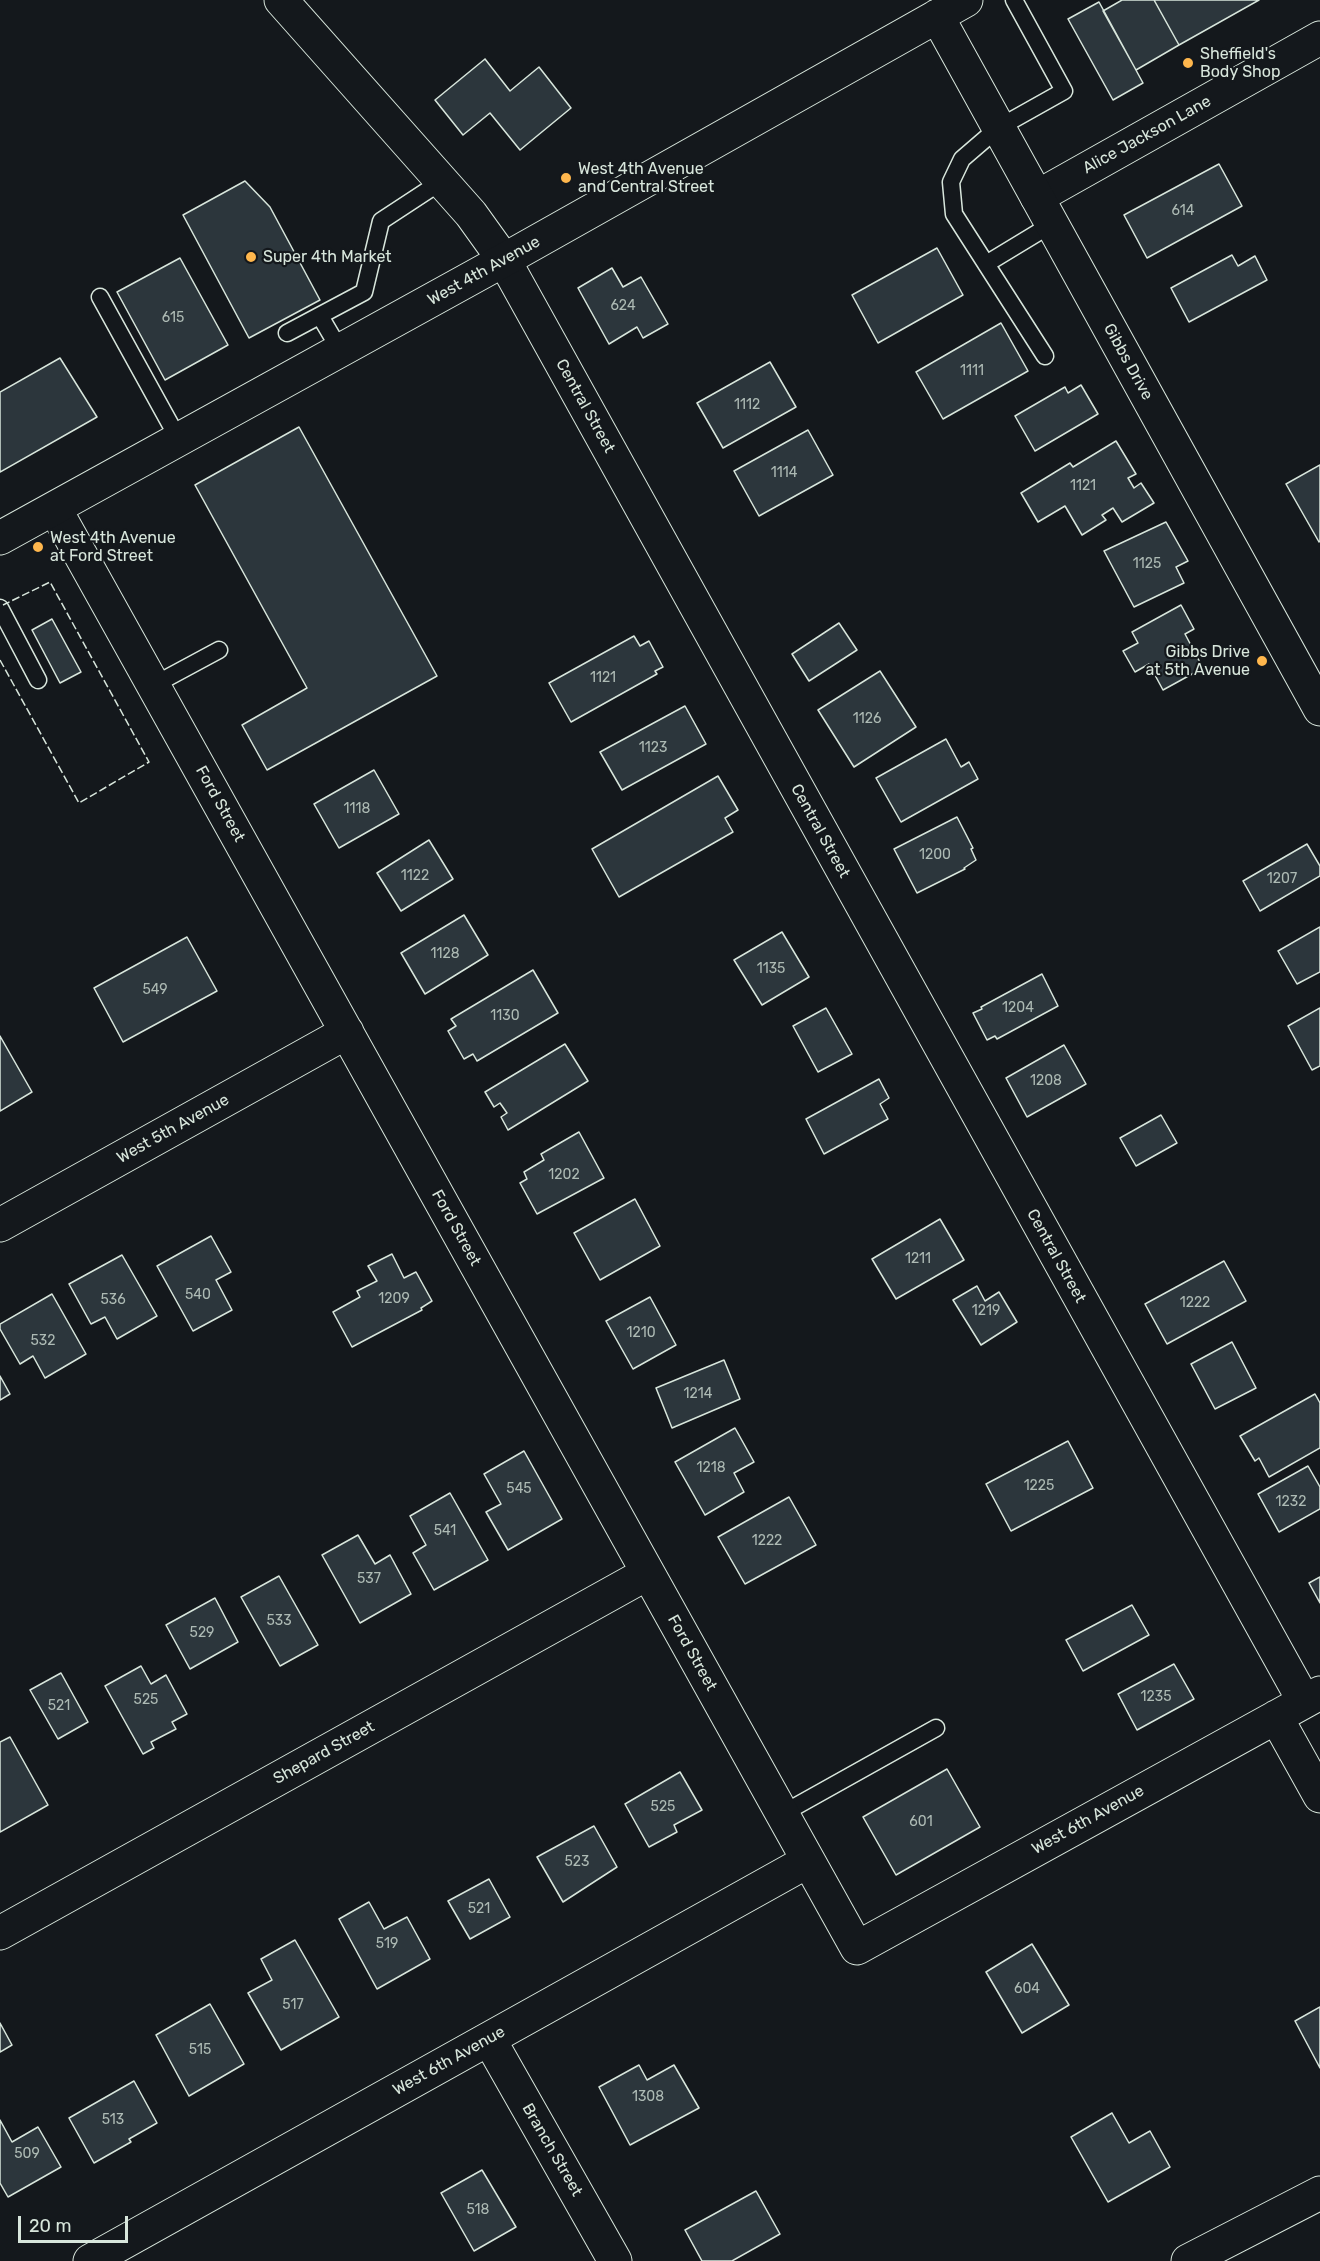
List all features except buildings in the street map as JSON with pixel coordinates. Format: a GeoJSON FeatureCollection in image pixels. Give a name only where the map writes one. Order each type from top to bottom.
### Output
{"type":"FeatureCollection","features":[{"type":"Feature","properties":{"kind":"street","name":"Central Street"},"geometry":{"type":"LineString","coordinates":[[281,0],[471,214],[504,260],[1312,1697]]}},
{"type":"Feature","properties":{"kind":"street","name":"West 4th Avenue"},"geometry":{"type":"LineString","coordinates":[[0,538],[504,260],[966,0]]}},
{"type":"Feature","properties":{"kind":"street","name":"Gibbs Drive"},"geometry":{"type":"LineString","coordinates":[[937,16],[1316,694]]}},
{"type":"Feature","properties":{"kind":"street","name":"Alice Jackson Lane"},"geometry":{"type":"LineString","coordinates":[[1044,210],[1320,38]]}},
{"type":"Feature","properties":{"kind":"street","name":"Ford Street"},"geometry":{"type":"LineString","coordinates":[[55,509],[857,1948]]}},
{"type":"Feature","properties":{"kind":"street","name":"West 5th Avenue"},"geometry":{"type":"LineString","coordinates":[[0,1225],[347,1032]]}},
{"type":"Feature","properties":{"kind":"street","name":"Shepard Street"},"geometry":{"type":"LineString","coordinates":[[0,1933],[648,1573]]}},
{"type":"Feature","properties":{"kind":"street","name":"West 6th Avenue"},"geometry":{"type":"LineString","coordinates":[[857,1948],[1312,1697]]}},
{"type":"Feature","properties":{"kind":"street"},"geometry":{"type":"LineString","coordinates":[[1276,1717],[1320,1796]]}},
{"type":"Feature","properties":{"kind":"street","name":"West 6th Avenue"},"geometry":{"type":"LineString","coordinates":[[90,2261],[808,1861]]}},
{"type":"Feature","properties":{"kind":"street","name":"Branch Street"},"geometry":{"type":"LineString","coordinates":[[489,2039],[615,2261]]}},
{"type":"Feature","properties":{"kind":"street"},"geometry":{"type":"LineString","coordinates":[[1188,2261],[1320,2193]]}},
{"type":"Feature","properties":{"kind":"lane"},"geometry":{"type":"LineString","coordinates":[[1014,0],[1064,91],[999,128],[962,159],[951,182],[954,214],[1046,356]]}},
{"type":"Feature","properties":{"kind":"lane"},"geometry":{"type":"LineString","coordinates":[[287,333],[364,292],[381,221],[442,181]]}},
{"type":"Feature","properties":{"kind":"lane"},"geometry":{"type":"LineString","coordinates":[[986,264],[1044,210]]}},
{"type":"Feature","properties":{"kind":"lane"},"geometry":{"type":"LineString","coordinates":[[100,297],[179,440]]}},
{"type":"Feature","properties":{"kind":"lane"},"geometry":{"type":"LineString","coordinates":[[320,316],[340,350]]}},
{"type":"Feature","properties":{"kind":"lane"},"geometry":{"type":"LineString","coordinates":[[0,608],[38,680]]}},
{"type":"Feature","properties":{"kind":"lane"},"geometry":{"type":"LineString","coordinates":[[154,685],[219,650]]}},
{"type":"Feature","properties":{"kind":"lane"},"geometry":{"type":"LineString","coordinates":[[782,1814],[936,1728]]}},
{"type":"Feature","properties":{"kind":"fence"},"geometry":{"type":"LineString","coordinates":[[0,660],[79,803],[149,762],[50,582],[3,605]]}},
{"type":"Feature","properties":{"kind":"place","name":"Sheffield's Body Shop"},"geometry":{"type":"Point","coordinates":[1188,63]}},
{"type":"Feature","properties":{"kind":"place","name":"West 4th Avenue and Central Street"},"geometry":{"type":"Point","coordinates":[566,178]}},
{"type":"Feature","properties":{"kind":"place","name":"Super 4th Market"},"geometry":{"type":"Point","coordinates":[251,257]}},
{"type":"Feature","properties":{"kind":"place","name":"West 4th Avenue at Ford Street"},"geometry":{"type":"Point","coordinates":[38,547]}},
{"type":"Feature","properties":{"kind":"place","name":"Gibbs Drive at 5th Avenue"},"geometry":{"type":"Point","coordinates":[1262,661]}}]}
